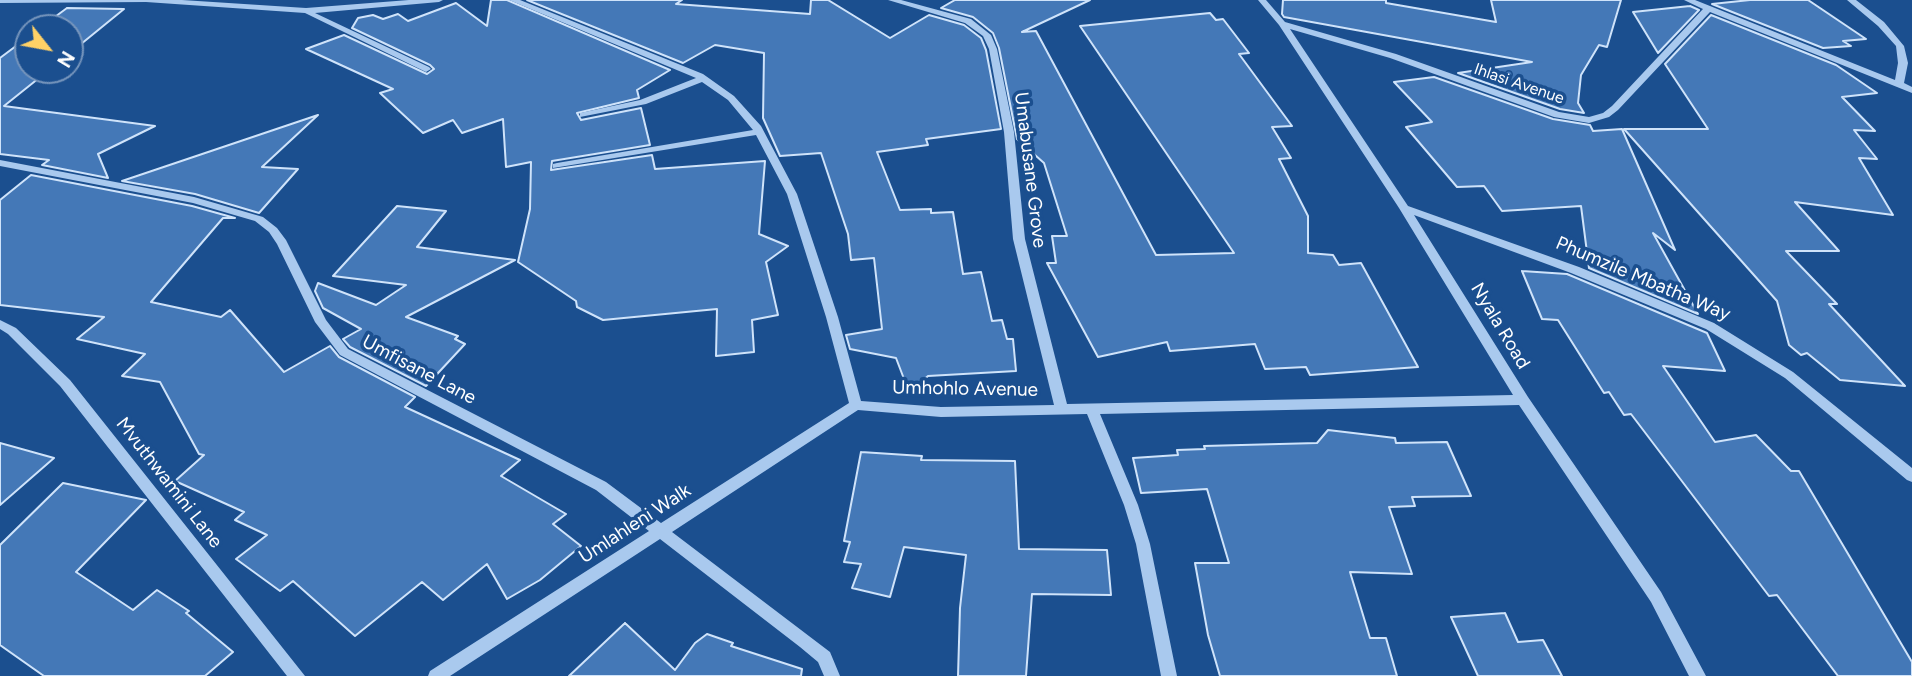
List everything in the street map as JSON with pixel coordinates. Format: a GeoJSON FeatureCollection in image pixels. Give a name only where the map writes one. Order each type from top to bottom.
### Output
{"type":"FeatureCollection","features":[{"type":"Feature","properties":{"kind":"street"},"geometry":{"type":"LineString","coordinates":[[0,1],[146,0],[306,11],[439,0]]}},
{"type":"Feature","properties":{"kind":"street"},"geometry":{"type":"LineString","coordinates":[[513,0],[704,78],[731,98],[759,132],[792,194],[828,305],[856,405]]}},
{"type":"Feature","properties":{"kind":"street","name":"Umabusane Grove"},"geometry":{"type":"LineString","coordinates":[[892,0],[968,21],[987,35],[993,49],[1009,132],[1019,239],[1062,410]]}},
{"type":"Feature","properties":{"kind":"street","name":"Nyala Road"},"geometry":{"type":"LineString","coordinates":[[1262,0],[1282,24],[1404,208],[1523,400],[1657,597],[1698,676]]}},
{"type":"Feature","properties":{"kind":"street"},"geometry":{"type":"LineString","coordinates":[[1688,0],[1912,90]]}},
{"type":"Feature","properties":{"kind":"street"},"geometry":{"type":"LineString","coordinates":[[1850,0],[1881,24],[1900,46],[1903,63],[1899,84]]}},
{"type":"Feature","properties":{"kind":"street","name":"Ihlasi Avenue"},"geometry":{"type":"LineString","coordinates":[[1282,24],[1393,56],[1557,115],[1589,120],[1606,115],[1615,108],[1708,9]]}},
{"type":"Feature","properties":{"kind":"street"},"geometry":{"type":"LineString","coordinates":[[306,11],[426,69]]}},
{"type":"Feature","properties":{"kind":"street"},"geometry":{"type":"LineString","coordinates":[[583,115],[643,102],[704,78]]}},
{"type":"Feature","properties":{"kind":"street"},"geometry":{"type":"LineString","coordinates":[[557,166],[759,132]]}},
{"type":"Feature","properties":{"kind":"street","name":"Umfisane Lane"},"geometry":{"type":"LineString","coordinates":[[0,163],[194,200],[258,219],[273,230],[282,243],[321,322],[344,352],[601,486],[806,642],[824,657],[832,676]]}},
{"type":"Feature","properties":{"kind":"street","name":"Phumzile Mbatha Way"},"geometry":{"type":"LineString","coordinates":[[1404,208],[1575,270],[1710,326],[1789,375],[1912,476]]}},
{"type":"Feature","properties":{"kind":"street","name":"Mvuthwamini Lane"},"geometry":{"type":"LineString","coordinates":[[0,324],[12,331],[65,383],[298,676]]}},
{"type":"Feature","properties":{"kind":"street","name":"Umhohlo Avenue"},"geometry":{"type":"LineString","coordinates":[[856,405],[941,412],[1523,400]]}},
{"type":"Feature","properties":{"kind":"street","name":"Umlahleni Walk"},"geometry":{"type":"LineString","coordinates":[[436,676],[856,405]]}},
{"type":"Feature","properties":{"kind":"street"},"geometry":{"type":"LineString","coordinates":[[1092,409],[1131,505],[1143,544],[1169,676]]}},
{"type":"Feature","properties":{"kind":"building"},"geometry":{"type":"Polygon","coordinates":[[[491,0],[507,0],[670,70],[637,90],[639,98],[577,113],[581,120],[641,108],[650,145],[552,161],[551,170],[652,155],[655,169],[765,161],[759,234],[788,246],[766,262],[778,315],[752,320],[754,352],[716,356],[717,309],[603,320],[577,307],[576,301],[518,262],[530,209],[531,162],[506,167],[503,119],[462,133],[453,120],[423,133],[380,93],[393,89],[306,49],[344,35],[427,74],[434,69],[430,65],[352,28],[358,18],[373,15],[383,19],[398,14],[408,21],[456,3],[487,26],[491,0]]]}},
{"type":"Feature","properties":{"kind":"building"},"geometry":{"type":"Polygon","coordinates":[[[527,0],[682,0],[676,4],[810,14],[811,0],[828,0],[890,38],[929,15],[964,25],[981,38],[986,50],[1001,129],[926,139],[928,145],[877,152],[900,210],[931,209],[931,213],[953,212],[963,274],[981,272],[992,321],[1002,320],[1007,339],[1013,339],[1016,371],[928,376],[909,392],[896,358],[850,349],[846,335],[882,329],[874,258],[851,260],[848,234],[821,153],[780,156],[763,118],[764,53],[715,45],[683,63],[527,0]]]}},
{"type":"Feature","properties":{"kind":"building"},"geometry":{"type":"Polygon","coordinates":[[[955,0],[1090,0],[1022,32],[1036,31],[1156,255],[1234,253],[1080,26],[1210,13],[1216,20],[1223,19],[1249,53],[1239,54],[1292,126],[1272,127],[1291,158],[1279,159],[1308,216],[1308,253],[1333,255],[1339,265],[1361,263],[1418,367],[1310,375],[1306,367],[1265,369],[1255,344],[1170,351],[1167,342],[1098,357],[1047,263],[1056,263],[1052,236],[1067,236],[1044,163],[1017,139],[999,48],[993,33],[973,17],[941,8],[955,0]]]}},
{"type":"Feature","properties":{"kind":"building"},"geometry":{"type":"Polygon","coordinates":[[[1283,0],[1386,0],[1386,3],[1496,22],[1491,0],[1621,0],[1607,47],[1599,45],[1581,75],[1578,103],[1584,113],[1560,109],[1458,73],[1532,62],[1284,17],[1283,0]]]}},
{"type":"Feature","properties":{"kind":"building"},"geometry":{"type":"Polygon","coordinates":[[[1750,0],[1808,0],[1866,39],[1843,41],[1851,46],[1823,48],[1712,4],[1750,0]]]}},
{"type":"Feature","properties":{"kind":"building"},"geometry":{"type":"Polygon","coordinates":[[[1690,6],[1699,10],[1658,53],[1633,12],[1690,6]]]}},
{"type":"Feature","properties":{"kind":"building"},"geometry":{"type":"Polygon","coordinates":[[[67,8],[124,9],[84,42],[84,14],[59,14],[67,8]]]}},
{"type":"Feature","properties":{"kind":"building"},"geometry":{"type":"Polygon","coordinates":[[[1711,15],[1836,65],[1877,93],[1842,97],[1875,131],[1854,130],[1877,159],[1859,158],[1893,215],[1795,202],[1839,251],[1786,251],[1837,304],[1829,304],[1905,386],[1840,380],[1807,353],[1801,355],[1789,345],[1777,301],[1624,129],[1708,129],[1665,64],[1711,15]]]}},
{"type":"Feature","properties":{"kind":"building"},"geometry":{"type":"Polygon","coordinates":[[[14,48],[14,84],[32,84],[4,106],[155,126],[98,154],[108,178],[42,165],[49,160],[0,154],[0,58],[14,48]]]}},
{"type":"Feature","properties":{"kind":"building"},"geometry":{"type":"Polygon","coordinates":[[[1434,77],[1553,119],[1590,125],[1593,131],[1622,129],[1675,250],[1653,233],[1698,314],[1589,268],[1581,206],[1502,211],[1484,186],[1457,187],[1406,127],[1432,122],[1394,82],[1434,77]]]}},
{"type":"Feature","properties":{"kind":"building"},"geometry":{"type":"Polygon","coordinates":[[[318,115],[262,167],[298,169],[259,213],[195,194],[122,181],[318,115]]]}},
{"type":"Feature","properties":{"kind":"building"},"geometry":{"type":"Polygon","coordinates":[[[31,175],[192,206],[235,218],[223,218],[151,302],[221,317],[230,310],[284,372],[330,346],[339,357],[415,397],[405,407],[520,460],[501,476],[566,514],[553,524],[581,546],[540,580],[507,599],[487,564],[443,600],[422,582],[355,636],[293,581],[280,591],[236,559],[267,535],[235,520],[244,512],[175,481],[204,455],[199,454],[160,382],[122,376],[145,354],[77,339],[104,317],[0,305],[0,200],[31,175]]]}},
{"type":"Feature","properties":{"kind":"building"},"geometry":{"type":"Polygon","coordinates":[[[397,206],[446,211],[417,247],[515,260],[406,317],[458,336],[455,339],[465,344],[426,386],[350,347],[343,339],[361,329],[323,308],[315,291],[318,283],[376,305],[406,285],[333,276],[397,206]]]}},
{"type":"Feature","properties":{"kind":"building"},"geometry":{"type":"Polygon","coordinates":[[[1522,271],[1567,274],[1707,333],[1725,371],[1663,366],[1715,442],[1756,435],[1791,471],[1799,471],[1912,662],[1912,676],[1838,676],[1777,595],[1769,596],[1631,414],[1624,415],[1609,392],[1604,393],[1558,320],[1542,319],[1522,271]]]}},
{"type":"Feature","properties":{"kind":"building"},"geometry":{"type":"Polygon","coordinates":[[[1328,430],[1395,438],[1396,443],[1447,442],[1471,496],[1412,497],[1415,506],[1389,507],[1412,574],[1350,572],[1370,638],[1386,638],[1397,676],[1220,676],[1208,635],[1195,563],[1229,563],[1207,489],[1141,493],[1133,458],[1178,455],[1177,450],[1205,449],[1204,446],[1317,443],[1328,430]]]}},
{"type":"Feature","properties":{"kind":"building"},"geometry":{"type":"Polygon","coordinates":[[[0,443],[54,458],[0,505],[0,443]]]}},
{"type":"Feature","properties":{"kind":"building"},"geometry":{"type":"Polygon","coordinates":[[[861,452],[922,456],[921,460],[1015,461],[1019,549],[1107,550],[1111,595],[1032,594],[1026,676],[958,676],[960,608],[966,555],[904,547],[890,597],[852,588],[861,564],[844,562],[850,542],[844,541],[861,452]]]}},
{"type":"Feature","properties":{"kind":"building"},"geometry":{"type":"Polygon","coordinates":[[[63,483],[146,500],[76,572],[133,610],[157,590],[189,611],[186,613],[233,652],[205,676],[44,676],[0,645],[0,545],[63,483]]]}},
{"type":"Feature","properties":{"kind":"building"},"geometry":{"type":"Polygon","coordinates":[[[1505,613],[1518,642],[1543,640],[1562,676],[1478,676],[1451,617],[1505,613]]]}},
{"type":"Feature","properties":{"kind":"building"},"geometry":{"type":"Polygon","coordinates":[[[625,623],[675,670],[695,643],[707,634],[733,643],[731,646],[802,669],[801,676],[569,676],[625,623]]]}}]}
